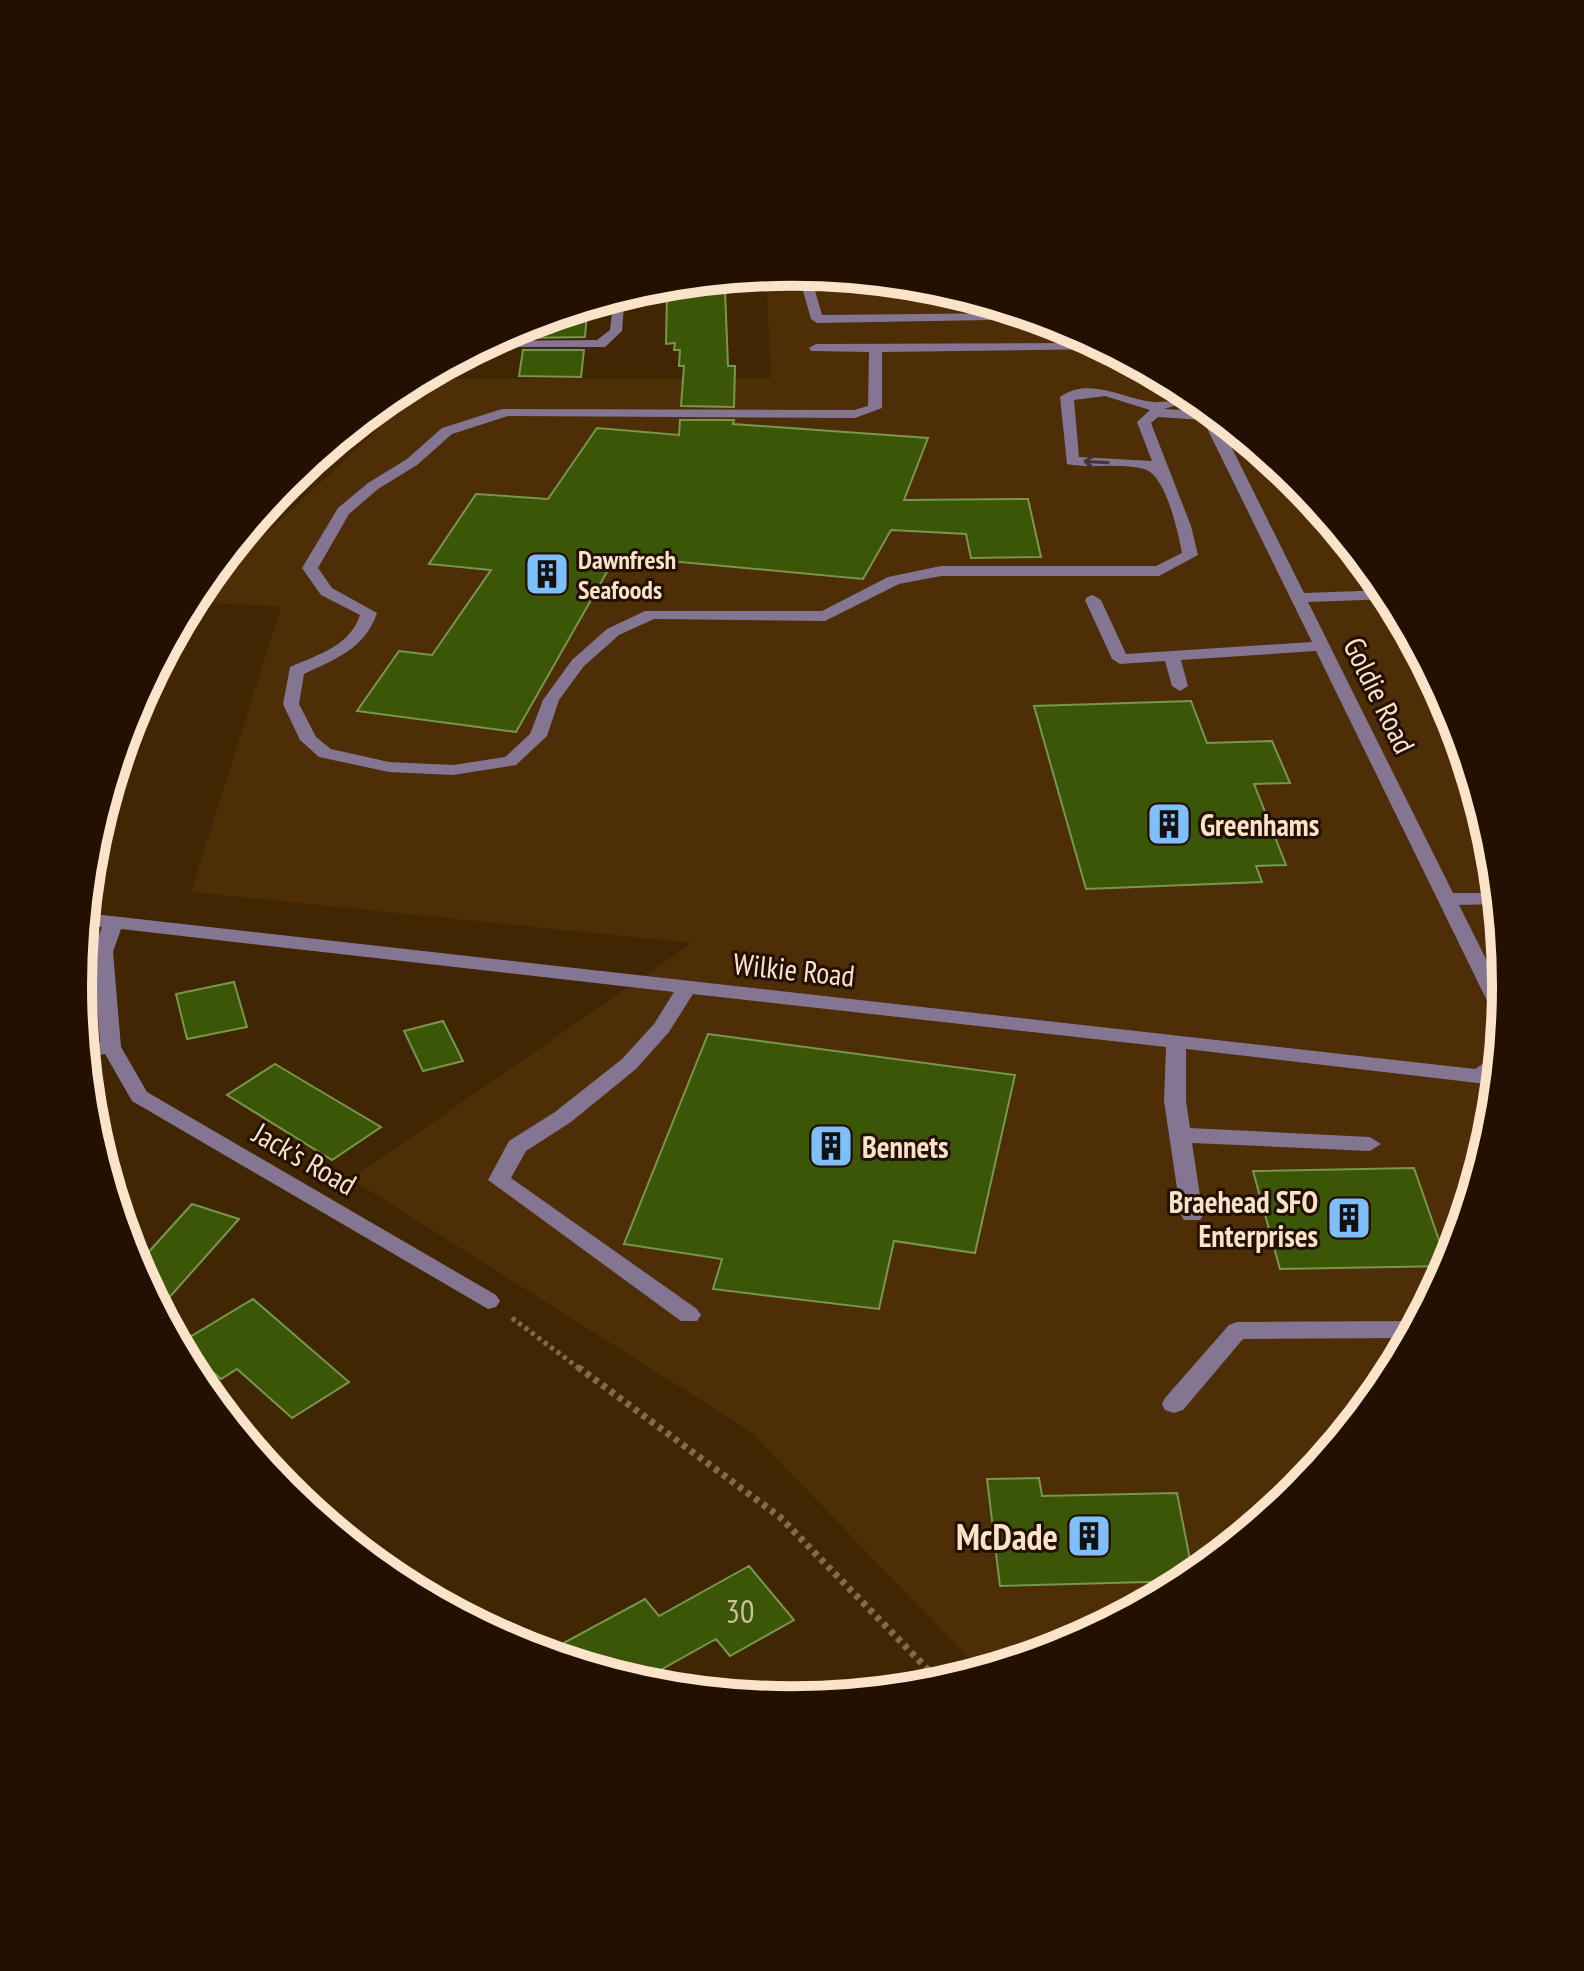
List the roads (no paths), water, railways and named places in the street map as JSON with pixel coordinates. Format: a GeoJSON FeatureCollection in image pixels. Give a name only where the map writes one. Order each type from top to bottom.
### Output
{"type":"FeatureCollection","features":[{"type":"Feature","properties":{"kind":"street"},"geometry":{"type":"LineString","coordinates":[[808,286],[817,319],[999,317]]}},
{"type":"Feature","properties":{"kind":"street"},"geometry":{"type":"LineString","coordinates":[[511,345],[600,344],[616,331],[619,307]]}},
{"type":"Feature","properties":{"kind":"street"},"geometry":{"type":"LineString","coordinates":[[816,348],[1078,347]]}},
{"type":"Feature","properties":{"kind":"street"},"geometry":{"type":"LineString","coordinates":[[876,348],[875,408],[855,414],[520,412],[447,431],[412,462],[373,486],[343,511],[310,568],[316,585],[345,604],[369,613],[366,628],[350,645],[296,671],[291,704],[309,740],[325,753],[389,767],[453,770],[510,761],[538,736],[551,700],[578,663],[613,632],[651,614],[825,616],[894,580],[941,571],[1159,571],[1190,555],[1144,422],[1155,413],[1189,409]]}},
{"type":"Feature","properties":{"kind":"street"},"geometry":{"type":"LineString","coordinates":[[1167,482],[1150,465],[1072,461],[1067,397],[1106,392],[1150,406],[1186,407]]}},
{"type":"Feature","properties":{"kind":"street","name":"Goldie Road"},"geometry":{"type":"LineString","coordinates":[[1214,427],[1492,990]]}},
{"type":"Feature","properties":{"kind":"street"},"geometry":{"type":"LineString","coordinates":[[1299,598],[1373,596]]}},
{"type":"Feature","properties":{"kind":"street"},"geometry":{"type":"LineString","coordinates":[[1093,600],[1120,659],[1322,646]]}},
{"type":"Feature","properties":{"kind":"street"},"geometry":{"type":"LineString","coordinates":[[1172,656],[1180,686]]}},
{"type":"Feature","properties":{"kind":"street"},"geometry":{"type":"LineString","coordinates":[[1447,899],[1487,899]]}},
{"type":"Feature","properties":{"kind":"street","name":"Wilkie Road"},"geometry":{"type":"LineString","coordinates":[[95,920],[1486,1078]]}},
{"type":"Feature","properties":{"kind":"street"},"geometry":{"type":"LineString","coordinates":[[95,1049],[111,1047],[103,952],[113,923]]}},
{"type":"Feature","properties":{"kind":"street"},"geometry":{"type":"LineString","coordinates":[[687,987],[662,1028],[629,1064],[563,1117],[517,1146],[499,1180],[689,1315]]}},
{"type":"Feature","properties":{"kind":"street"},"geometry":{"type":"LineString","coordinates":[[1176,1042],[1175,1101],[1192,1215]]}},
{"type":"Feature","properties":{"kind":"street","name":"Jack's Road"},"geometry":{"type":"LineString","coordinates":[[111,1047],[139,1096],[488,1301]]}},
{"type":"Feature","properties":{"kind":"street"},"geometry":{"type":"LineString","coordinates":[[1180,1135],[1370,1144]]}},
{"type":"Feature","properties":{"kind":"street"},"geometry":{"type":"LineString","coordinates":[[1174,1404],[1237,1331],[1402,1329]]}},
{"type":"Feature","properties":{"kind":"place","name":"Dawnfresh Seafoods"},"geometry":{"type":"Point","coordinates":[547,574]}},
{"type":"Feature","properties":{"kind":"place","name":"Greenhams"},"geometry":{"type":"Point","coordinates":[1169,824]}},
{"type":"Feature","properties":{"kind":"place","name":"Bennets"},"geometry":{"type":"Point","coordinates":[831,1146]}},
{"type":"Feature","properties":{"kind":"place","name":"Braehead SFO Enterprises"},"geometry":{"type":"Point","coordinates":[1349,1218]}},
{"type":"Feature","properties":{"kind":"place","name":"McDade"},"geometry":{"type":"Point","coordinates":[1089,1536]}}]}
